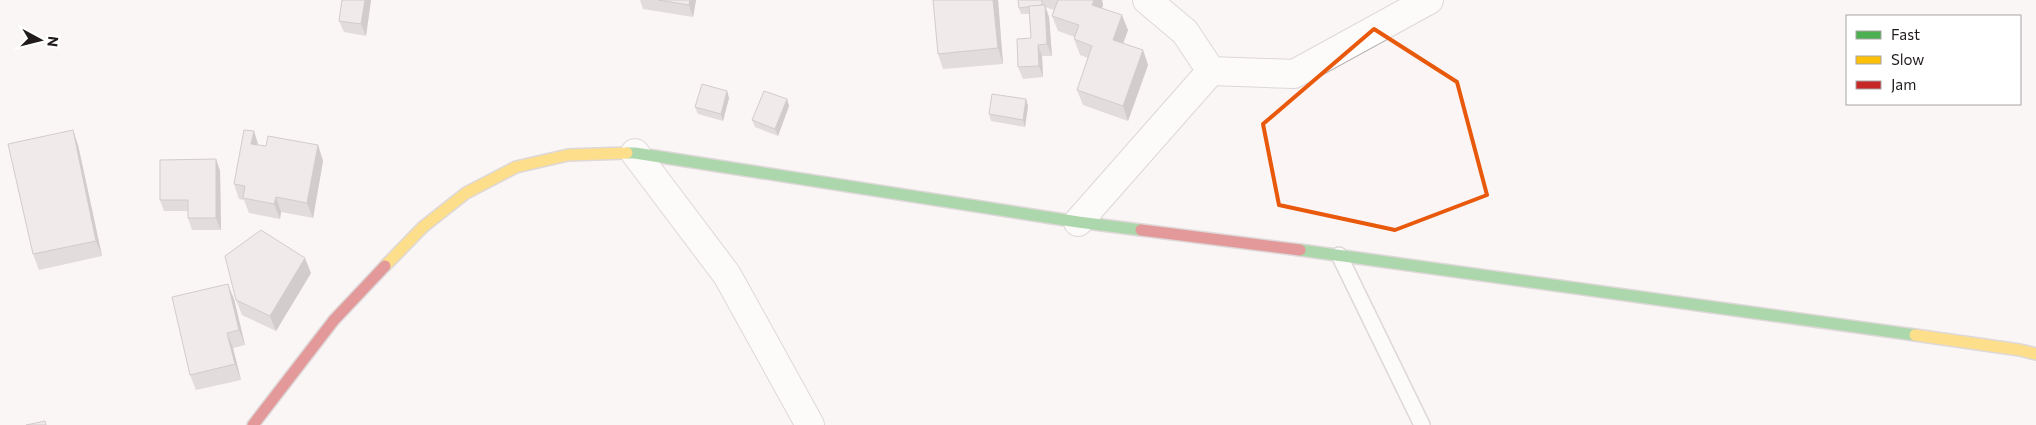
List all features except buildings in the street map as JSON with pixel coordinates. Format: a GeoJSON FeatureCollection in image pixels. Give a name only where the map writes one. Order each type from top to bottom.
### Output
{"type":"FeatureCollection","features":[{"type":"Feature","properties":{"kind":"street"},"geometry":{"type":"LineString","coordinates":[[1147,0],[1185,32],[1211,71]]}},
{"type":"Feature","properties":{"kind":"street"},"geometry":{"type":"LineString","coordinates":[[1211,71],[1294,74],[1429,0]]}},
{"type":"Feature","properties":{"kind":"street"},"geometry":{"type":"LineString","coordinates":[[1078,222],[1211,71]]}},
{"type":"Feature","properties":{"kind":"street"},"geometry":{"type":"LineString","coordinates":[[635,153],[727,275],[810,425]]}},
{"type":"Feature","properties":{"kind":"street"},"geometry":{"type":"LineString","coordinates":[[253,425],[334,320],[423,227],[466,194],[516,167],[568,156],[635,153],[1078,222],[1339,255],[2010,348],[2036,354]]}},
{"type":"Feature","properties":{"kind":"lane"},"geometry":{"type":"LineString","coordinates":[[1339,255],[1422,425]]}},
{"type":"Feature","properties":{"kind":"highlighted area"},"geometry":{"type":"Polygon","coordinates":[[[1374,29],[1457,82],[1487,195],[1395,230],[1279,205],[1263,124],[1374,29]]]}},
{"type":"Feature","properties":{"kind":"traffic: fast"},"geometry":{"type":"LineString","coordinates":[[627,153],[1141,230]]}},
{"type":"Feature","properties":{"kind":"traffic: fast"},"geometry":{"type":"LineString","coordinates":[[1300,250],[1915,335]]}},
{"type":"Feature","properties":{"kind":"traffic: slow"},"geometry":{"type":"LineString","coordinates":[[385,266],[423,227],[466,193],[516,167],[568,155],[627,153]]}},
{"type":"Feature","properties":{"kind":"traffic: slow"},"geometry":{"type":"LineString","coordinates":[[1915,335],[2036,354]]}},
{"type":"Feature","properties":{"kind":"traffic: jam"},"geometry":{"type":"LineString","coordinates":[[1141,230],[1300,250]]}},
{"type":"Feature","properties":{"kind":"traffic: jam"},"geometry":{"type":"LineString","coordinates":[[253,425],[334,320],[385,266]]}}]}
